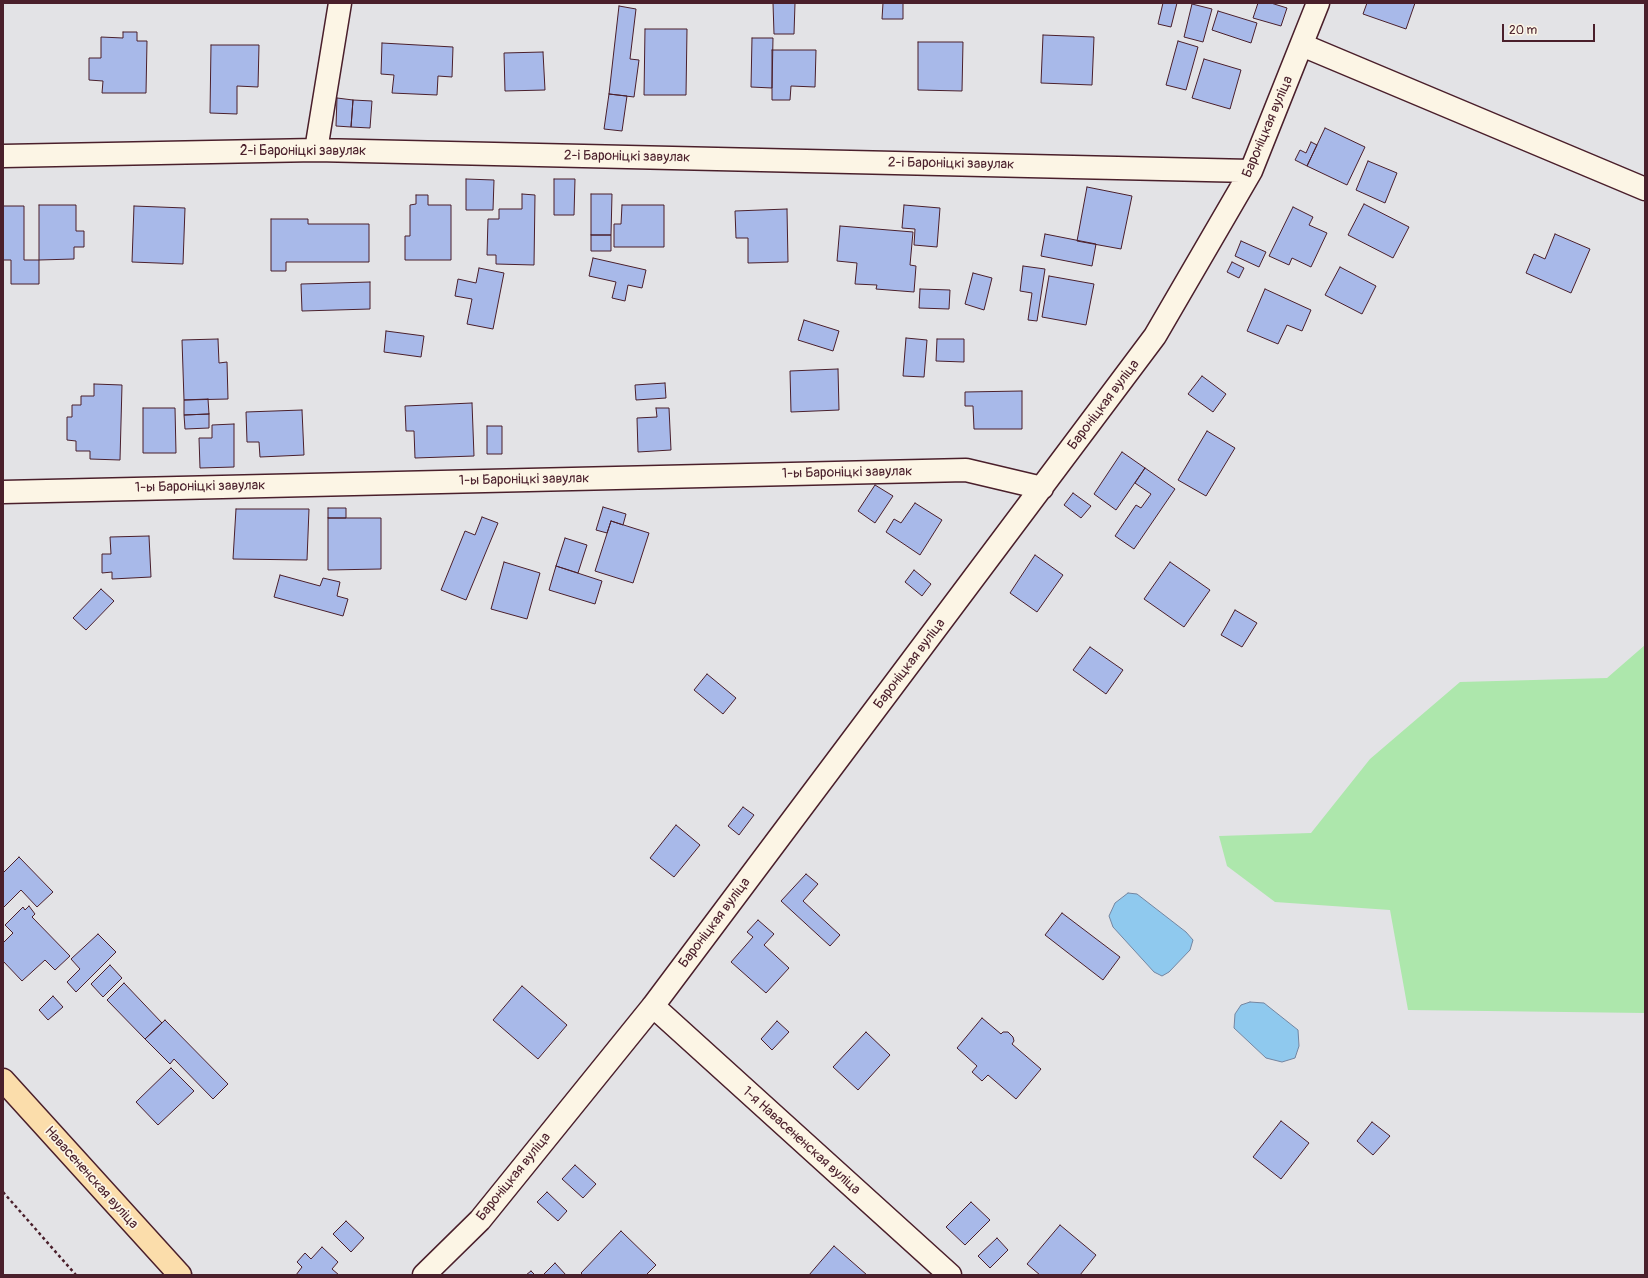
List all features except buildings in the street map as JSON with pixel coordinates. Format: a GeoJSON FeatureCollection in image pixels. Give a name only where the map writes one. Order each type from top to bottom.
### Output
{"type":"FeatureCollection","features":[{"type":"Feature","properties":{"kind":"main road","name":"Навасененская вуліца"},"geometry":{"type":"LineString","coordinates":[[3,1080],[180,1275]]}},
{"type":"Feature","properties":{"kind":"street"},"geometry":{"type":"LineString","coordinates":[[316,150],[340,3]]}},
{"type":"Feature","properties":{"kind":"street","name":"Бароніцкая вуліца"},"geometry":{"type":"LineString","coordinates":[[424,1275],[480,1220],[653,1006],[1156,336],[1252,171],[1318,3]]}},
{"type":"Feature","properties":{"kind":"street"},"geometry":{"type":"LineString","coordinates":[[1302,45],[1645,189]]}},
{"type":"Feature","properties":{"kind":"street","name":"2-і Бароніцкі завулак"},"geometry":{"type":"LineString","coordinates":[[3,156],[316,150],[1252,171]]}},
{"type":"Feature","properties":{"kind":"street","name":"1-ы Бароніцкі завулак"},"geometry":{"type":"LineString","coordinates":[[3,492],[966,470],[1042,488]]}},
{"type":"Feature","properties":{"kind":"street","name":"1-я Навасененская вуліца"},"geometry":{"type":"LineString","coordinates":[[653,1006],[950,1275]]}},
{"type":"Feature","properties":{"kind":"path"},"geometry":{"type":"LineString","coordinates":[[3,1192],[76,1275]]}},
{"type":"Feature","properties":{"kind":"green space"},"geometry":{"type":"Polygon","coordinates":[[[1645,645],[1645,1013],[1408,1010],[1390,910],[1275,902],[1227,866],[1219,836],[1311,833],[1370,759],[1460,682],[1607,678],[1645,645]]]}},
{"type":"Feature","properties":{"kind":"water"},"geometry":{"type":"Polygon","coordinates":[[[1128,893],[1137,894],[1186,932],[1193,940],[1190,950],[1169,972],[1162,976],[1154,972],[1113,927],[1109,916],[1115,903],[1128,893]]]}},
{"type":"Feature","properties":{"kind":"water"},"geometry":{"type":"Polygon","coordinates":[[[1250,1002],[1264,1003],[1298,1030],[1299,1046],[1295,1058],[1282,1062],[1266,1058],[1234,1028],[1235,1014],[1241,1005],[1250,1002]]]}}]}
